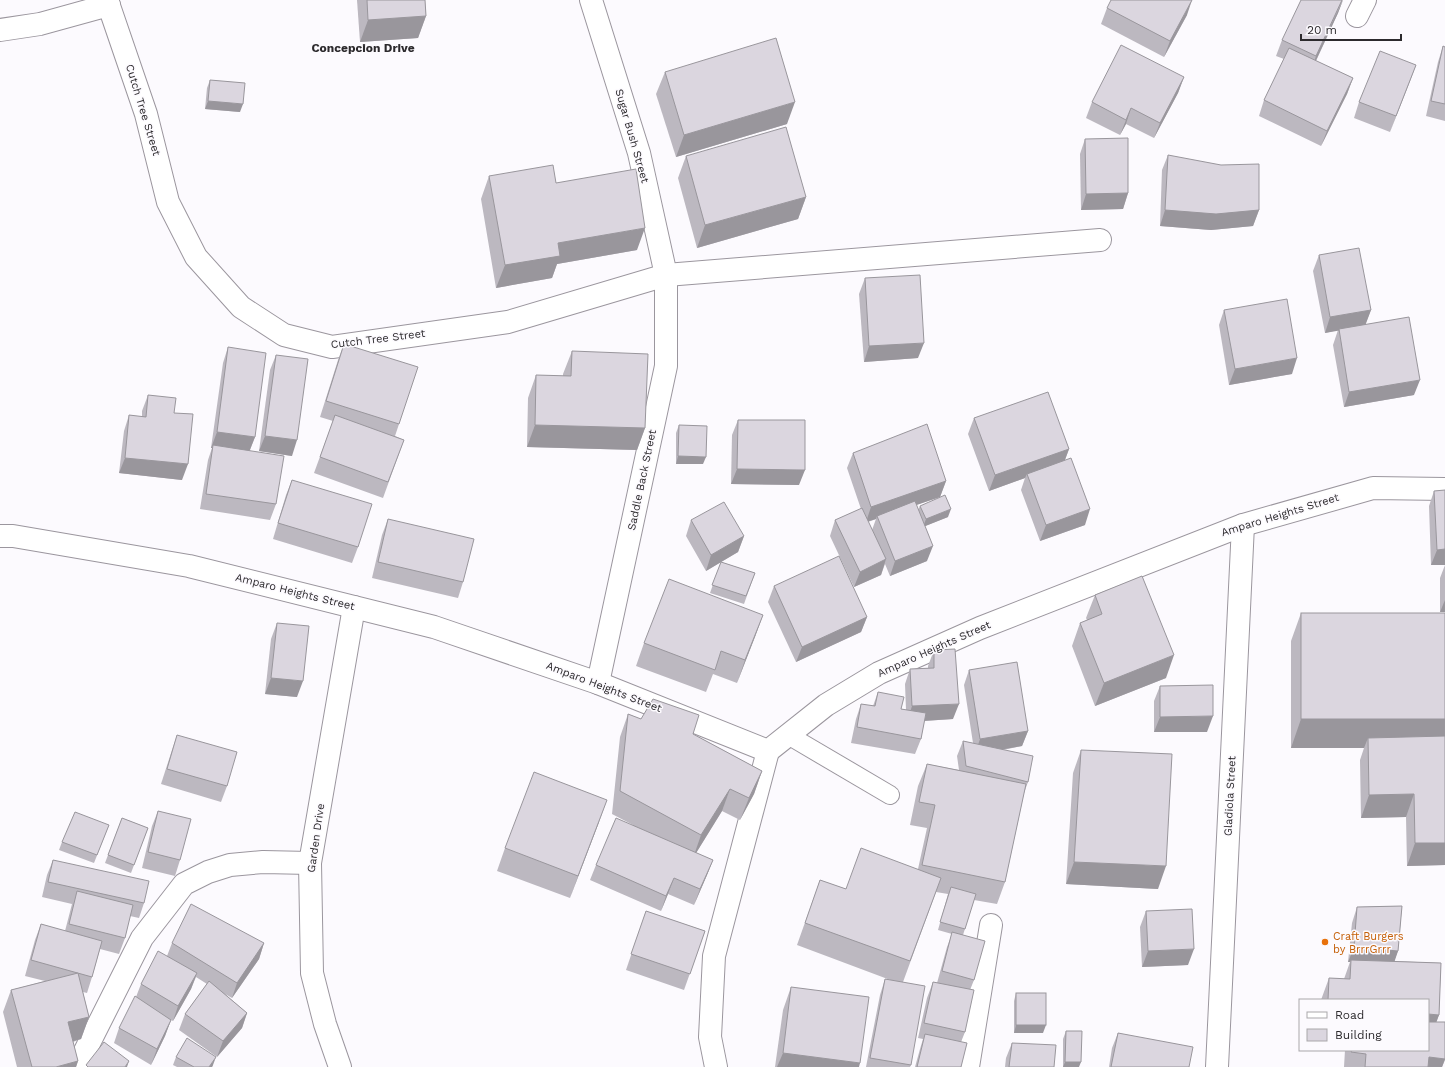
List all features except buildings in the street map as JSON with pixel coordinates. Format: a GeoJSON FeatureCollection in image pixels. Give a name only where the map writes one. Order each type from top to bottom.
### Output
{"type":"FeatureCollection","features":[{"type":"Feature","properties":{"kind":"street","name":"Sugar Bush Street"},"geometry":{"type":"LineString","coordinates":[[591,0],[639,153],[666,275]]}},
{"type":"Feature","properties":{"kind":"street","name":"Cutch Tree Street"},"geometry":{"type":"LineString","coordinates":[[108,2],[146,114],[168,202],[196,257],[241,307],[284,335],[332,347],[508,322],[666,275],[1100,240]]}},
{"type":"Feature","properties":{"kind":"street"},"geometry":{"type":"LineString","coordinates":[[0,30],[40,24],[108,2]]}},
{"type":"Feature","properties":{"kind":"street","name":"Saddle Back Street"},"geometry":{"type":"LineString","coordinates":[[598,683],[666,366],[666,275]]}},
{"type":"Feature","properties":{"kind":"street","name":"Amparo Heights Street"},"geometry":{"type":"LineString","coordinates":[[0,536],[13,536],[189,566],[434,627],[598,683],[768,751],[826,705],[879,673],[980,628],[1243,524],[1373,488],[1445,489]]}},
{"type":"Feature","properties":{"kind":"street","name":"Gladiola Street"},"geometry":{"type":"LineString","coordinates":[[1217,1067],[1243,524]]}},
{"type":"Feature","properties":{"kind":"street","name":"Garden Drive"},"geometry":{"type":"LineString","coordinates":[[340,1067],[325,1024],[312,973],[310,863],[354,607]]}},
{"type":"Feature","properties":{"kind":"street"},"geometry":{"type":"LineString","coordinates":[[716,1067],[710,1037],[714,956],[768,751]]}},
{"type":"Feature","properties":{"kind":"street"},"geometry":{"type":"LineString","coordinates":[[77,1067],[142,938],[184,884],[208,872],[230,865],[263,862],[310,863]]}},
{"type":"Feature","properties":{"kind":"street"},"geometry":{"type":"LineString","coordinates":[[968,1067],[991,925]]}},
{"type":"Feature","properties":{"kind":"lane"},"geometry":{"type":"LineString","coordinates":[[788,735],[890,796]]}},
{"type":"Feature","properties":{"kind":"place","name":"Craft Burgers by BrrrGrrr"},"geometry":{"type":"Point","coordinates":[1325,942]}},
{"type":"Feature","properties":{"kind":"district","name":"Concepcion Drive"},"geometry":{"type":"Point","coordinates":[363,48]}}]}
